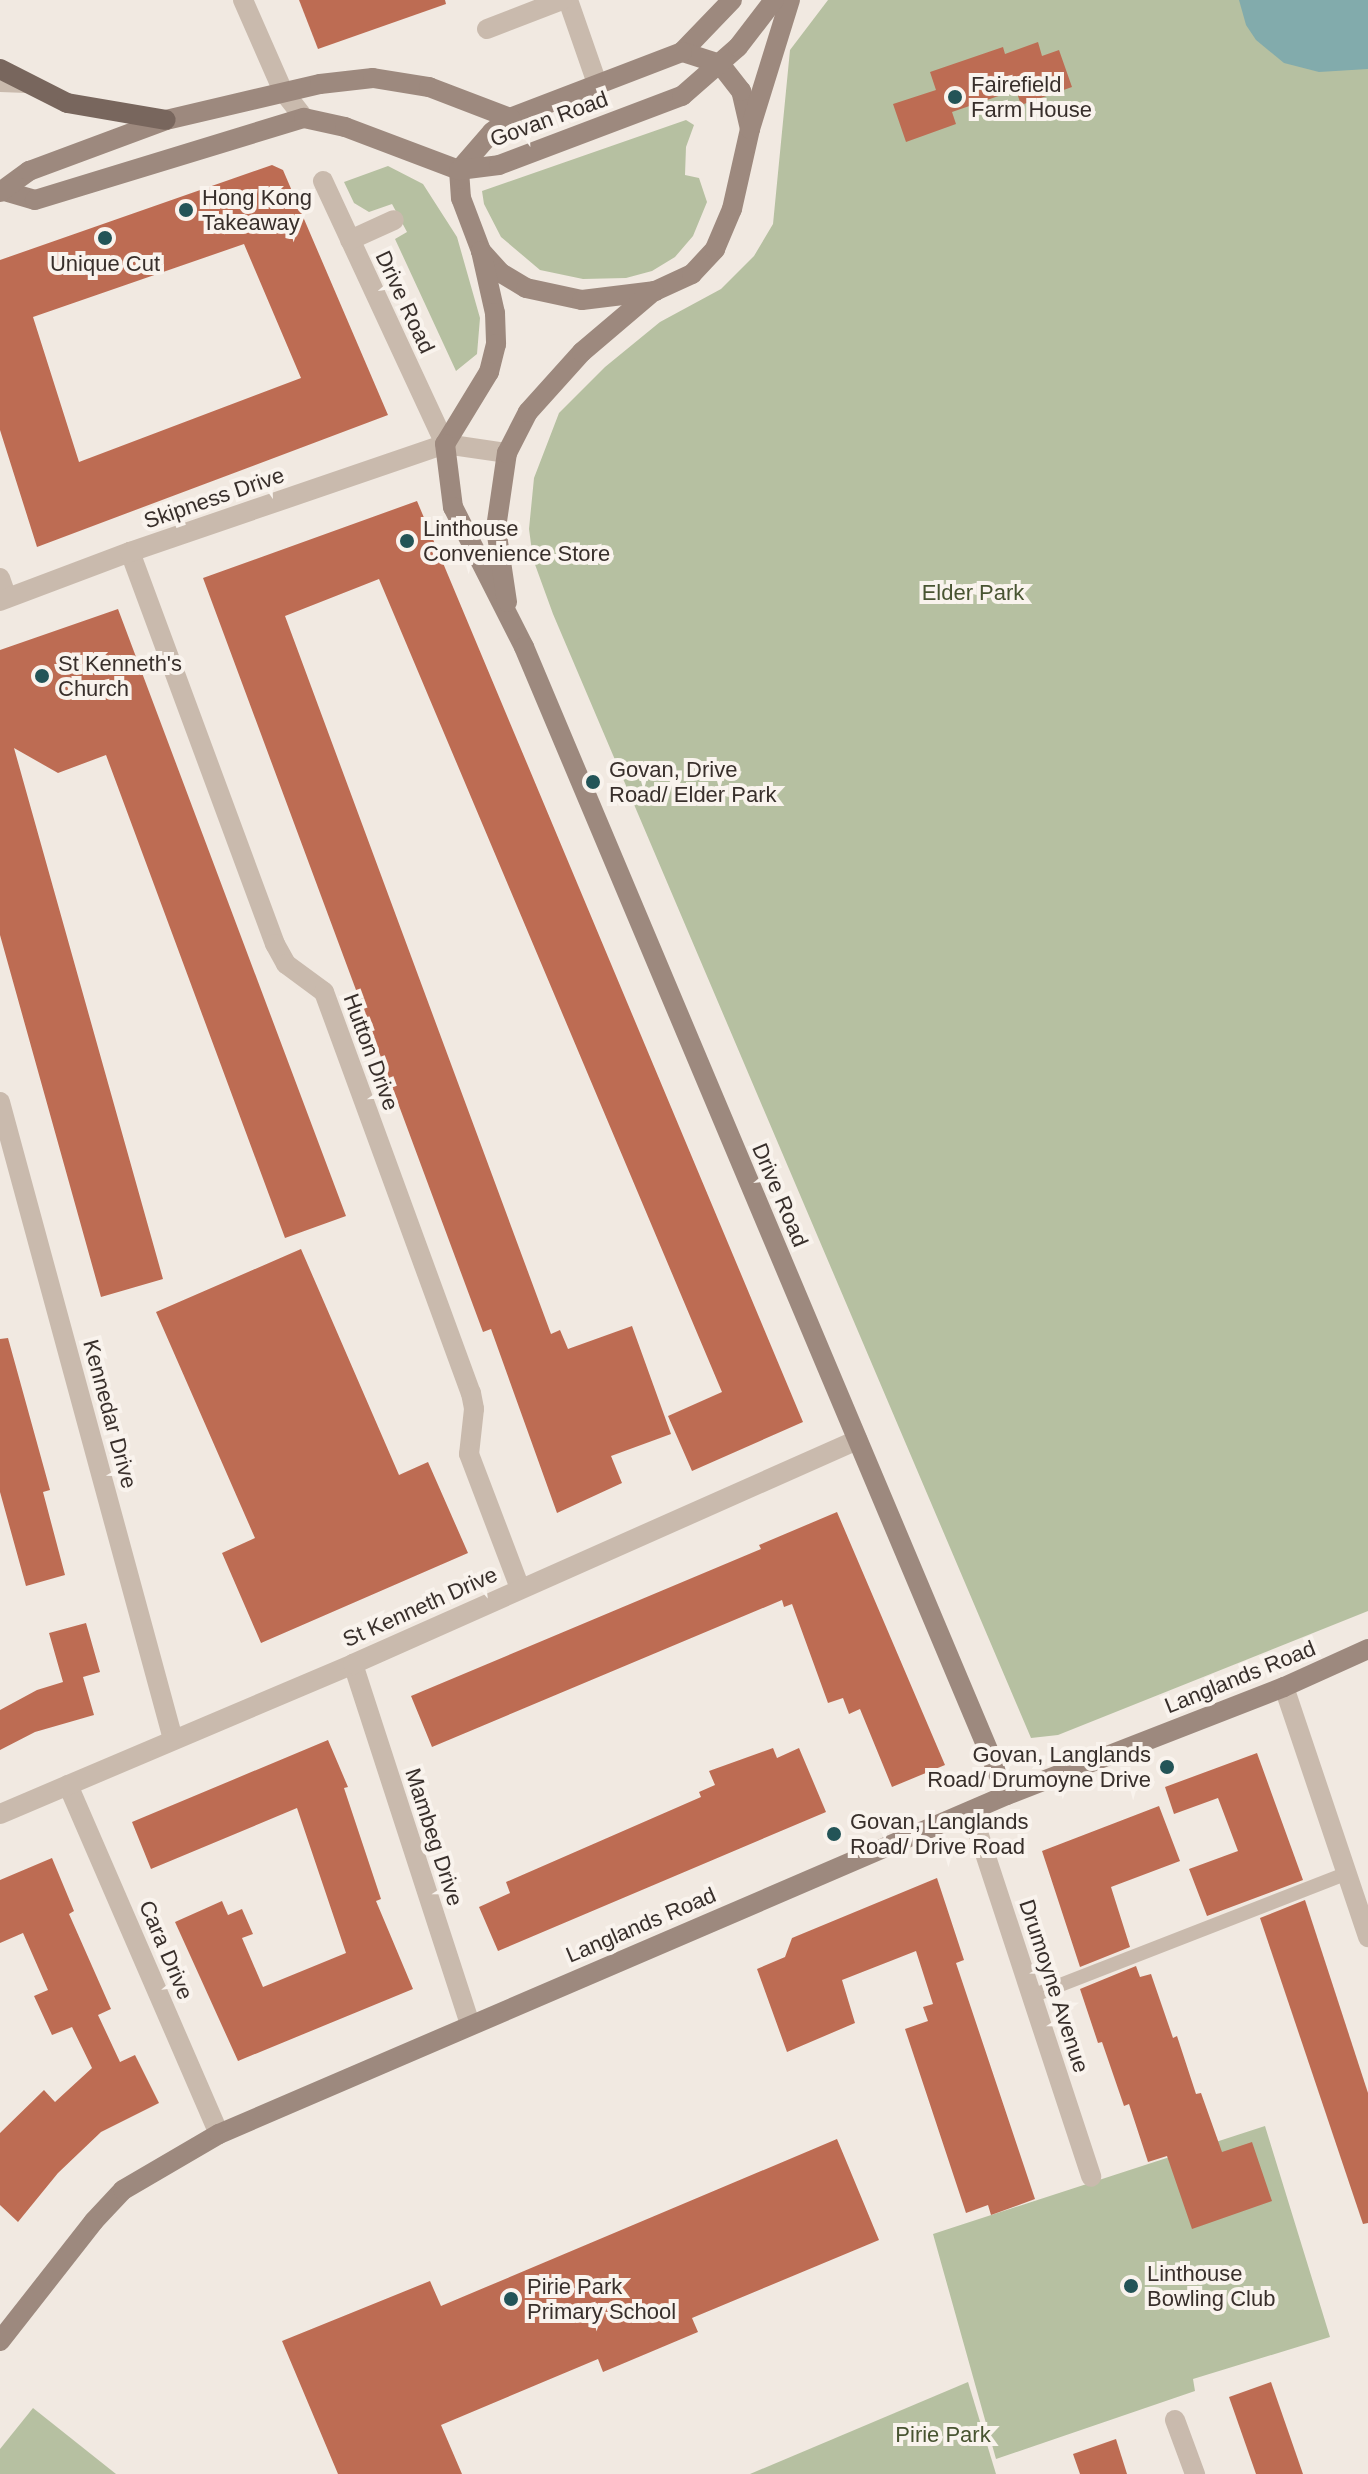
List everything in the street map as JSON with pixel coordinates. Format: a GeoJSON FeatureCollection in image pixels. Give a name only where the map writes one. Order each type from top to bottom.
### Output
{"type":"FeatureCollection","features":[{"type":"Feature","properties":{"kind":"main road"},"geometry":{"type":"LineString","coordinates":[[0,69],[67,103],[166,120]]}},
{"type":"Feature","properties":{"kind":"street"},"geometry":{"type":"LineString","coordinates":[[243,0],[283,91],[304,118]]}},
{"type":"Feature","properties":{"kind":"street","name":"Govan Road"},"geometry":{"type":"LineString","coordinates":[[487,29],[565,0],[598,86]]}},
{"type":"Feature","properties":{"kind":"street"},"geometry":{"type":"LineString","coordinates":[[507,453],[445,444],[489,372],[496,344],[495,313],[481,251],[461,198],[459,170],[492,132],[510,118],[682,52],[732,0]]}},
{"type":"Feature","properties":{"kind":"street","name":"Govan Road"},"geometry":{"type":"LineString","coordinates":[[2,192],[35,200],[304,118],[345,127],[459,170],[499,165],[682,96],[720,64],[774,0]]}},
{"type":"Feature","properties":{"kind":"street"},"geometry":{"type":"LineString","coordinates":[[481,251],[501,273],[526,288],[582,300],[655,291],[692,274],[715,249],[732,209],[750,129],[790,0]]}},
{"type":"Feature","properties":{"kind":"street"},"geometry":{"type":"LineString","coordinates":[[682,52],[720,64],[741,91],[750,129]]}},
{"type":"Feature","properties":{"kind":"street","name":"Govan Road"},"geometry":{"type":"LineString","coordinates":[[2,192],[29,171],[166,120],[250,102],[283,91],[373,78],[429,87],[510,118]]}},
{"type":"Feature","properties":{"kind":"street","name":"Drive Road"},"geometry":{"type":"LineString","coordinates":[[323,181],[445,444],[453,507],[509,614],[1007,1795]]}},
{"type":"Feature","properties":{"kind":"street"},"geometry":{"type":"LineString","coordinates":[[350,240],[394,220]]}},
{"type":"Feature","properties":{"kind":"street","name":"Drive Road"},"geometry":{"type":"LineString","coordinates":[[509,614],[496,528],[507,453],[528,412],[582,352],[655,291]]}},
{"type":"Feature","properties":{"kind":"street","name":"Skipness Drive"},"geometry":{"type":"LineString","coordinates":[[3,600],[130,552],[445,444]]}},
{"type":"Feature","properties":{"kind":"street","name":"Hutton Drive"},"geometry":{"type":"LineString","coordinates":[[130,552],[275,944],[286,964],[324,992],[471,1393],[474,1409],[469,1454],[520,1588]]}},
{"type":"Feature","properties":{"kind":"street"},"geometry":{"type":"LineString","coordinates":[[0,578],[3,600]]}},
{"type":"Feature","properties":{"kind":"street","name":"Kennedar Drive"},"geometry":{"type":"LineString","coordinates":[[0,1102],[173,1739]]}},
{"type":"Feature","properties":{"kind":"street","name":"St Kenneth Drive"},"geometry":{"type":"LineString","coordinates":[[0,1814],[353,1664],[857,1440]]}},
{"type":"Feature","properties":{"kind":"street","name":"Langlands Road"},"geometry":{"type":"LineString","coordinates":[[0,2341],[94,2221],[123,2190],[219,2134],[1007,1795],[1284,1687],[1368,1649]]}},
{"type":"Feature","properties":{"kind":"street","name":"Mambeg Drive"},"geometry":{"type":"LineString","coordinates":[[353,1664],[470,2024]]}},
{"type":"Feature","properties":{"kind":"street"},"geometry":{"type":"LineString","coordinates":[[1284,1687],[1368,1937]]}},
{"type":"Feature","properties":{"kind":"street","name":"Cara Drive"},"geometry":{"type":"LineString","coordinates":[[68,1785],[219,2134]]}},
{"type":"Feature","properties":{"kind":"street","name":"Drumoyne Avenue"},"geometry":{"type":"LineString","coordinates":[[971,1811],[1091,2177]]}},
{"type":"Feature","properties":{"kind":"street"},"geometry":{"type":"LineString","coordinates":[[1175,2420],[1195,2474]]}},
{"type":"Feature","properties":{"kind":"lane"},"geometry":{"type":"LineString","coordinates":[[0,85],[35,87]]}},
{"type":"Feature","properties":{"kind":"lane"},"geometry":{"type":"LineString","coordinates":[[1032,1996],[1347,1873]]}},
{"type":"Feature","properties":{"kind":"green space","name":"Elder Park"},"geometry":{"type":"Polygon","coordinates":[[[828,0],[1368,0],[1368,1611],[1058,1735],[1031,1738],[553,614],[533,559],[529,529],[534,478],[559,413],[605,367],[660,322],[721,289],[754,256],[773,224],[790,50],[828,0]]]}},
{"type":"Feature","properties":{"kind":"green space"},"geometry":{"type":"Polygon","coordinates":[[[686,120],[694,125],[686,147],[685,175],[699,178],[707,202],[693,236],[675,257],[652,271],[626,278],[583,279],[540,270],[501,237],[484,204],[482,191],[686,120]]]}},
{"type":"Feature","properties":{"kind":"green space"},"geometry":{"type":"Polygon","coordinates":[[[388,166],[423,184],[457,237],[480,318],[477,354],[456,371],[395,239],[407,232],[392,204],[369,212],[354,203],[344,182],[388,166]]]}},
{"type":"Feature","properties":{"kind":"green space","name":"Linthouse Bowling Club"},"geometry":{"type":"Polygon","coordinates":[[[1265,2126],[1330,2337],[1193,2379],[1195,2391],[996,2459],[933,2234],[1265,2126]]]}},
{"type":"Feature","properties":{"kind":"green space","name":"Pirie Park"},"geometry":{"type":"Polygon","coordinates":[[[968,2382],[996,2474],[750,2474],[968,2382]]]}},
{"type":"Feature","properties":{"kind":"green space"},"geometry":{"type":"Polygon","coordinates":[[[33,2408],[116,2474],[0,2474],[0,2449],[33,2408]]]}},
{"type":"Feature","properties":{"kind":"water"},"geometry":{"type":"Polygon","coordinates":[[[1239,0],[1368,0],[1368,69],[1319,72],[1284,63],[1256,40],[1246,25],[1239,0]]]}},
{"type":"Feature","properties":{"kind":"building"},"geometry":{"type":"Polygon","coordinates":[[[299,0],[445,0],[446,4],[318,49],[299,0]]]}},
{"type":"Feature","properties":{"kind":"building","name":"Fairefield Farm House"},"geometry":{"type":"Polygon","coordinates":[[[1038,42],[1042,56],[1059,50],[1072,87],[1021,105],[1016,90],[952,112],[956,124],[906,142],[893,104],[936,90],[930,72],[1003,47],[1005,54],[1038,42]]]}},
{"type":"Feature","properties":{"kind":"building"},"geometry":{"type":"Polygon","coordinates":[[[272,165],[283,170],[388,415],[37,547],[0,430],[0,260],[272,165]],[[244,244],[33,317],[79,462],[301,378],[244,244]]]}},
{"type":"Feature","properties":{"kind":"building"},"geometry":{"type":"Polygon","coordinates":[[[417,501],[803,1422],[692,1471],[668,1416],[722,1392],[379,579],[285,616],[551,1334],[560,1330],[568,1349],[632,1326],[671,1434],[611,1456],[622,1483],[557,1513],[491,1329],[483,1332],[203,578],[417,501]]]}},
{"type":"Feature","properties":{"kind":"building"},"geometry":{"type":"Polygon","coordinates":[[[118,609],[346,1216],[285,1238],[106,755],[58,773],[14,748],[163,1279],[101,1297],[0,935],[0,650],[118,609]]]}},
{"type":"Feature","properties":{"kind":"building"},"geometry":{"type":"Polygon","coordinates":[[[301,1249],[399,1475],[428,1462],[468,1553],[261,1643],[222,1553],[255,1538],[156,1312],[301,1249]]]}},
{"type":"Feature","properties":{"kind":"building"},"geometry":{"type":"Polygon","coordinates":[[[8,1338],[50,1490],[43,1492],[65,1575],[26,1586],[0,1492],[0,1339],[8,1338]]]}},
{"type":"Feature","properties":{"kind":"building"},"geometry":{"type":"Polygon","coordinates":[[[837,1512],[945,1765],[892,1787],[860,1709],[849,1714],[843,1698],[828,1703],[792,1604],[784,1607],[782,1600],[432,1747],[411,1696],[761,1549],[759,1545],[837,1512]]]}},
{"type":"Feature","properties":{"kind":"building"},"geometry":{"type":"Polygon","coordinates":[[[86,1623],[100,1672],[83,1677],[94,1715],[35,1732],[0,1750],[0,1710],[37,1690],[63,1682],[49,1633],[86,1623]]]}},
{"type":"Feature","properties":{"kind":"building"},"geometry":{"type":"Polygon","coordinates":[[[328,1740],[348,1787],[344,1788],[381,1899],[376,1901],[413,1989],[238,2061],[175,1922],[222,1901],[228,1915],[242,1909],[253,1934],[242,1938],[263,1987],[346,1953],[297,1808],[151,1869],[132,1822],[328,1740]]]}},
{"type":"Feature","properties":{"kind":"building"},"geometry":{"type":"Polygon","coordinates":[[[773,1748],[777,1758],[799,1748],[826,1812],[498,1951],[479,1907],[510,1893],[506,1882],[701,1797],[699,1792],[715,1785],[709,1771],[773,1748]]]}},
{"type":"Feature","properties":{"kind":"building"},"geometry":{"type":"Polygon","coordinates":[[[1257,1753],[1303,1880],[1207,1916],[1189,1869],[1238,1851],[1218,1798],[1174,1814],[1165,1787],[1257,1753]]]}},
{"type":"Feature","properties":{"kind":"building"},"geometry":{"type":"Polygon","coordinates":[[[1159,1806],[1180,1861],[1111,1887],[1130,1947],[1080,1967],[1042,1851],[1159,1806]]]}},
{"type":"Feature","properties":{"kind":"building"},"geometry":{"type":"Polygon","coordinates":[[[52,1858],[74,1911],[69,1914],[111,2009],[98,2015],[120,2062],[135,2055],[159,2103],[101,2132],[58,2173],[18,2222],[0,2205],[0,2133],[44,2090],[55,2102],[92,2068],[72,2027],[52,2035],[34,1996],[48,1990],[23,1933],[0,1943],[0,1880],[52,1858]]]}},
{"type":"Feature","properties":{"kind":"building"},"geometry":{"type":"Polygon","coordinates":[[[937,1878],[964,1960],[956,1963],[1035,2199],[991,2215],[988,2205],[966,2213],[905,2029],[928,2021],[923,2007],[933,2004],[916,1951],[842,1980],[855,2023],[787,2052],[757,1969],[785,1957],[792,1938],[937,1878]]]}},
{"type":"Feature","properties":{"kind":"building"},"geometry":{"type":"Polygon","coordinates":[[[1305,1900],[1368,2093],[1368,2223],[1363,2224],[1260,1918],[1305,1900]]]}},
{"type":"Feature","properties":{"kind":"building"},"geometry":{"type":"Polygon","coordinates":[[[1136,1966],[1140,1977],[1151,1974],[1173,2038],[1177,2036],[1196,2094],[1201,2093],[1222,2152],[1252,2142],[1272,2201],[1192,2229],[1167,2156],[1148,2162],[1129,2104],[1124,2106],[1080,1989],[1136,1966]]]}},
{"type":"Feature","properties":{"kind":"building"},"geometry":{"type":"Polygon","coordinates":[[[837,2139],[879,2240],[692,2318],[698,2332],[603,2372],[598,2359],[441,2425],[462,2474],[338,2474],[282,2341],[430,2281],[441,2306],[837,2139]]]}},
{"type":"Feature","properties":{"kind":"building"},"geometry":{"type":"Polygon","coordinates":[[[1271,2382],[1303,2474],[1256,2474],[1229,2397],[1271,2382]]]}},
{"type":"Feature","properties":{"kind":"building"},"geometry":{"type":"Polygon","coordinates":[[[1116,2439],[1127,2474],[1080,2474],[1073,2454],[1116,2439]]]}},
{"type":"Feature","properties":{"kind":"place","name":"Fairefield Farm House"},"geometry":{"type":"Point","coordinates":[955,97]}},
{"type":"Feature","properties":{"kind":"place","name":"Hong Kong Takeaway"},"geometry":{"type":"Point","coordinates":[186,210]}},
{"type":"Feature","properties":{"kind":"place","name":"Unique Cut"},"geometry":{"type":"Point","coordinates":[105,238]}},
{"type":"Feature","properties":{"kind":"place","name":"Linthouse Convenience Store"},"geometry":{"type":"Point","coordinates":[407,541]}},
{"type":"Feature","properties":{"kind":"place","name":"St Kenneth's Church"},"geometry":{"type":"Point","coordinates":[42,676]}},
{"type":"Feature","properties":{"kind":"place","name":"Govan, Drive Road/ Elder Park"},"geometry":{"type":"Point","coordinates":[593,782]}},
{"type":"Feature","properties":{"kind":"place","name":"Govan, Langlands Road/ Drumoyne Drive"},"geometry":{"type":"Point","coordinates":[1167,1767]}},
{"type":"Feature","properties":{"kind":"place","name":"Govan, Langlands Road/ Drive Road"},"geometry":{"type":"Point","coordinates":[834,1834]}},
{"type":"Feature","properties":{"kind":"place","name":"Linthouse Bowling Club"},"geometry":{"type":"Point","coordinates":[1131,2286]}},
{"type":"Feature","properties":{"kind":"place","name":"Pirie Park Primary School"},"geometry":{"type":"Point","coordinates":[511,2299]}}]}
